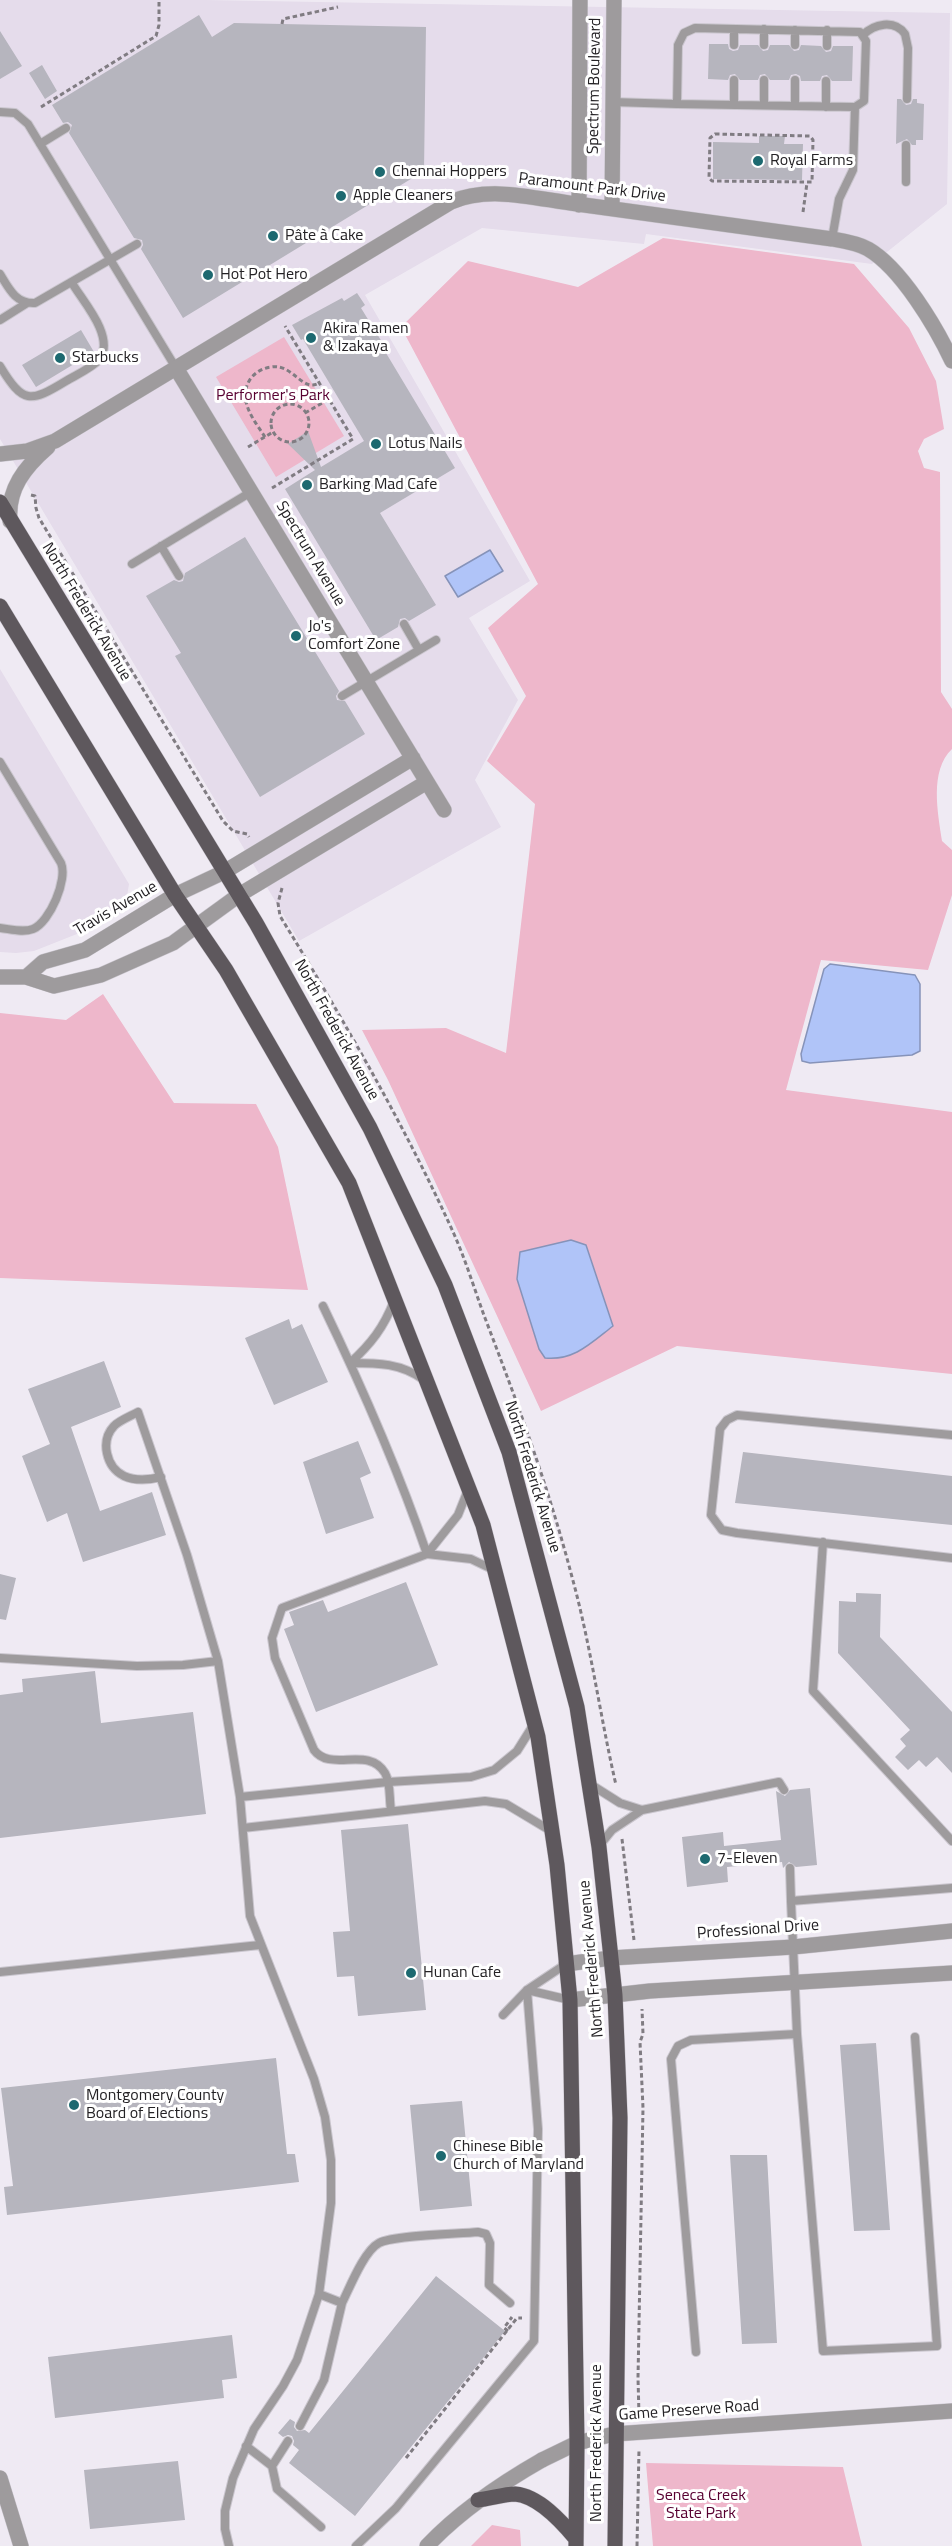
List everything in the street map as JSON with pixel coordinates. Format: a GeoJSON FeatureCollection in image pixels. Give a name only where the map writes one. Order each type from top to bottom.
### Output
{"type":"FeatureCollection","features":[{"type":"Feature","properties":{"kind":"main road","name":"North Frederick Avenue"},"geometry":{"type":"LineString","coordinates":[[0,502],[239,895],[289,980],[370,1128],[445,1285],[512,1463],[577,1707],[599,1847],[615,1995],[620,2118],[614,2434],[615,2546]]}},
{"type":"Feature","properties":{"kind":"main road","name":"North Frederick Avenue"},"geometry":{"type":"LineString","coordinates":[[0,606],[175,896],[226,970],[349,1183],[483,1525],[534,1723],[552,1831],[570,2000],[577,2443],[576,2542]]}},
{"type":"Feature","properties":{"kind":"main road"},"geometry":{"type":"LineString","coordinates":[[478,2500],[516,2494],[537,2503],[562,2523],[576,2542]]}},
{"type":"Feature","properties":{"kind":"street","name":"Spectrum Boulevard"},"geometry":{"type":"LineString","coordinates":[[579,205],[580,0]]}},
{"type":"Feature","properties":{"kind":"street","name":"Spectrum Boulevard"},"geometry":{"type":"LineString","coordinates":[[612,208],[614,0]]}},
{"type":"Feature","properties":{"kind":"street","name":"Paramount Park Drive"},"geometry":{"type":"LineString","coordinates":[[10,521],[10,499],[19,478],[32,462],[55,441],[463,197],[498,194],[612,208],[832,239],[866,248],[888,266],[927,315],[952,361]]}},
{"type":"Feature","properties":{"kind":"street","name":"Spectrum Avenue"},"geometry":{"type":"LineString","coordinates":[[176,368],[444,810]]}},
{"type":"Feature","properties":{"kind":"street","name":"Paramount Park Drive"},"geometry":{"type":"LineString","coordinates":[[0,454],[27,451],[55,441]]}},
{"type":"Feature","properties":{"kind":"street"},"geometry":{"type":"LineString","coordinates":[[224,872],[413,758]]}},
{"type":"Feature","properties":{"kind":"street"},"geometry":{"type":"LineString","coordinates":[[0,977],[26,977],[54,986],[101,975],[147,956],[196,927],[239,895],[427,782]]}},
{"type":"Feature","properties":{"kind":"street","name":"Travis Avenue"},"geometry":{"type":"LineString","coordinates":[[26,977],[43,962],[85,951],[175,896],[224,872]]}},
{"type":"Feature","properties":{"kind":"street","name":"Professional Drive"},"geometry":{"type":"LineString","coordinates":[[566,1964],[611,1958],[793,1947],[952,1931]]}},
{"type":"Feature","properties":{"kind":"street"},"geometry":{"type":"LineString","coordinates":[[570,2000],[650,1991],[952,1973]]}},
{"type":"Feature","properties":{"kind":"street","name":"Game Preserve Road"},"geometry":{"type":"LineString","coordinates":[[427,2546],[444,2528],[478,2500],[542,2460],[577,2443],[614,2434],[952,2411]]}},
{"type":"Feature","properties":{"kind":"street"},"geometry":{"type":"LineString","coordinates":[[0,2478],[21,2546]]}},
{"type":"Feature","properties":{"kind":"lane"},"geometry":{"type":"LineString","coordinates":[[863,35],[871,27],[879,25],[895,26],[905,34],[908,48],[907,99]]}},
{"type":"Feature","properties":{"kind":"lane"},"geometry":{"type":"LineString","coordinates":[[612,102],[677,104],[855,107],[862,105],[865,97],[866,41],[863,35],[856,31],[695,28],[684,33],[678,45],[677,104]]}},
{"type":"Feature","properties":{"kind":"lane"},"geometry":{"type":"LineString","coordinates":[[734,29],[734,45]]}},
{"type":"Feature","properties":{"kind":"lane"},"geometry":{"type":"LineString","coordinates":[[764,29],[764,45]]}},
{"type":"Feature","properties":{"kind":"lane"},"geometry":{"type":"LineString","coordinates":[[795,30],[795,45]]}},
{"type":"Feature","properties":{"kind":"lane"},"geometry":{"type":"LineString","coordinates":[[827,30],[827,46]]}},
{"type":"Feature","properties":{"kind":"lane"},"geometry":{"type":"LineString","coordinates":[[734,80],[734,105]]}},
{"type":"Feature","properties":{"kind":"lane"},"geometry":{"type":"LineString","coordinates":[[764,80],[764,105]]}},
{"type":"Feature","properties":{"kind":"lane"},"geometry":{"type":"LineString","coordinates":[[795,81],[795,106]]}},
{"type":"Feature","properties":{"kind":"lane"},"geometry":{"type":"LineString","coordinates":[[826,81],[826,107]]}},
{"type":"Feature","properties":{"kind":"lane"},"geometry":{"type":"LineString","coordinates":[[832,239],[840,199],[853,170],[855,107]]}},
{"type":"Feature","properties":{"kind":"lane"},"geometry":{"type":"LineString","coordinates":[[0,112],[11,112],[27,122],[176,368]]}},
{"type":"Feature","properties":{"kind":"lane"},"geometry":{"type":"LineString","coordinates":[[40,144],[66,128]]}},
{"type":"Feature","properties":{"kind":"lane"},"geometry":{"type":"LineString","coordinates":[[906,145],[906,182]]}},
{"type":"Feature","properties":{"kind":"lane"},"geometry":{"type":"LineString","coordinates":[[0,320],[27,303],[43,301],[137,244]]}},
{"type":"Feature","properties":{"kind":"lane"},"geometry":{"type":"LineString","coordinates":[[0,274],[15,297],[27,303]]}},
{"type":"Feature","properties":{"kind":"lane"},"geometry":{"type":"LineString","coordinates":[[0,366],[15,389],[23,395],[36,397],[47,393],[101,358],[104,351],[102,334],[72,283]]}},
{"type":"Feature","properties":{"kind":"lane"},"geometry":{"type":"LineString","coordinates":[[132,564],[251,492]]}},
{"type":"Feature","properties":{"kind":"lane"},"geometry":{"type":"LineString","coordinates":[[161,546],[179,576]]}},
{"type":"Feature","properties":{"kind":"lane"},"geometry":{"type":"LineString","coordinates":[[404,624],[419,650]]}},
{"type":"Feature","properties":{"kind":"lane"},"geometry":{"type":"LineString","coordinates":[[342,696],[436,640]]}},
{"type":"Feature","properties":{"kind":"lane"},"geometry":{"type":"LineString","coordinates":[[0,762],[61,863],[63,871],[53,905],[42,923],[26,931],[0,928]]}},
{"type":"Feature","properties":{"kind":"lane"},"geometry":{"type":"LineString","coordinates":[[350,1363],[376,1336],[386,1322],[395,1301]]}},
{"type":"Feature","properties":{"kind":"lane"},"geometry":{"type":"LineString","coordinates":[[323,1306],[409,1501],[427,1554]]}},
{"type":"Feature","properties":{"kind":"lane"},"geometry":{"type":"LineString","coordinates":[[350,1363],[382,1363],[400,1366],[426,1382]]}},
{"type":"Feature","properties":{"kind":"lane"},"geometry":{"type":"LineString","coordinates":[[161,1477],[147,1481],[125,1476],[116,1470],[106,1453],[108,1434],[114,1425],[138,1412],[161,1477],[187,1555],[218,1661],[240,1797],[250,1916],[315,2079],[325,2117],[331,2160],[331,2203],[319,2294],[297,2360],[246,2446],[233,2478],[225,2511],[225,2529],[229,2546]]}},
{"type":"Feature","properties":{"kind":"lane"},"geometry":{"type":"LineString","coordinates":[[952,1436],[737,1415],[727,1420],[720,1429],[711,1515],[722,1530],[729,1532],[952,1558]]}},
{"type":"Feature","properties":{"kind":"lane"},"geometry":{"type":"LineString","coordinates":[[427,1554],[458,1515],[469,1489]]}},
{"type":"Feature","properties":{"kind":"lane"},"geometry":{"type":"LineString","coordinates":[[823,1542],[813,1691],[952,1841]]}},
{"type":"Feature","properties":{"kind":"lane"},"geometry":{"type":"LineString","coordinates":[[391,1810],[388,1782],[385,1774],[377,1765],[360,1758],[334,1760],[319,1757],[314,1750],[275,1658],[272,1638],[282,1608],[427,1554],[471,1559],[494,1570]]}},
{"type":"Feature","properties":{"kind":"lane"},"geometry":{"type":"LineString","coordinates":[[0,1658],[137,1666],[183,1665],[218,1661]]}},
{"type":"Feature","properties":{"kind":"lane"},"geometry":{"type":"LineString","coordinates":[[240,1797],[388,1782],[471,1777],[494,1770],[517,1751],[534,1723]]}},
{"type":"Feature","properties":{"kind":"lane"},"geometry":{"type":"LineString","coordinates":[[599,1847],[612,1830],[642,1810],[779,1782],[784,1790]]}},
{"type":"Feature","properties":{"kind":"lane"},"geometry":{"type":"LineString","coordinates":[[589,1783],[620,1803],[642,1810]]}},
{"type":"Feature","properties":{"kind":"lane"},"geometry":{"type":"LineString","coordinates":[[243,1828],[485,1801],[506,1804],[552,1831]]}},
{"type":"Feature","properties":{"kind":"lane"},"geometry":{"type":"LineString","coordinates":[[790,1868],[797,2034],[823,2351],[937,2346],[915,2037]]}},
{"type":"Feature","properties":{"kind":"lane"},"geometry":{"type":"LineString","coordinates":[[791,1901],[952,1888]]}},
{"type":"Feature","properties":{"kind":"lane"},"geometry":{"type":"LineString","coordinates":[[0,1972],[260,1945]]}},
{"type":"Feature","properties":{"kind":"lane"},"geometry":{"type":"LineString","coordinates":[[502,2015],[526,1990],[566,1964]]}},
{"type":"Feature","properties":{"kind":"lane"},"geometry":{"type":"LineString","coordinates":[[526,1990],[570,2000]]}},
{"type":"Feature","properties":{"kind":"lane"},"geometry":{"type":"LineString","coordinates":[[356,2546],[396,2508],[534,2341],[538,2129],[526,1990]]}},
{"type":"Feature","properties":{"kind":"lane"},"geometry":{"type":"LineString","coordinates":[[696,2352],[670,2059],[678,2046],[691,2040],[797,2034]]}},
{"type":"Feature","properties":{"kind":"lane"},"geometry":{"type":"LineString","coordinates":[[300,2426],[324,2380],[342,2302],[368,2254],[379,2243],[478,2232],[486,2234],[490,2243],[489,2285],[510,2303]]}},
{"type":"Feature","properties":{"kind":"lane"},"geometry":{"type":"LineString","coordinates":[[319,2294],[342,2302]]}},
{"type":"Feature","properties":{"kind":"lane"},"geometry":{"type":"LineString","coordinates":[[272,2466],[288,2441]]}},
{"type":"Feature","properties":{"kind":"lane"},"geometry":{"type":"LineString","coordinates":[[246,2446],[272,2466],[277,2489],[321,2527]]}},
{"type":"Feature","properties":{"kind":"path"},"geometry":{"type":"LineString","coordinates":[[41,106],[156,36],[159,25],[159,0]]}},
{"type":"Feature","properties":{"kind":"path"},"geometry":{"type":"LineString","coordinates":[[282,24],[283,19],[338,7]]}},
{"type":"Feature","properties":{"kind":"path"},"geometry":{"type":"LineString","coordinates":[[715,134],[810,136],[813,140],[813,180],[807,183],[712,181],[710,178],[710,138],[715,134]]}},
{"type":"Feature","properties":{"kind":"path"},"geometry":{"type":"LineString","coordinates":[[803,212],[807,183]]}},
{"type":"Feature","properties":{"kind":"path"},"geometry":{"type":"LineString","coordinates":[[272,488],[353,439],[285,326]]}},
{"type":"Feature","properties":{"kind":"path"},"geometry":{"type":"LineString","coordinates":[[264,437],[248,410],[245,400],[248,383],[253,375],[260,370],[278,366],[291,371],[306,385],[312,386],[320,383]]}},
{"type":"Feature","properties":{"kind":"path"},"geometry":{"type":"LineString","coordinates":[[305,413],[329,399]]}},
{"type":"Feature","properties":{"kind":"path"},"geometry":{"type":"LineString","coordinates":[[293,404],[305,413],[307,429],[297,440],[286,441],[273,432],[272,416],[282,405],[293,404]]}},
{"type":"Feature","properties":{"kind":"path"},"geometry":{"type":"LineString","coordinates":[[248,447],[273,432]]}},
{"type":"Feature","properties":{"kind":"path"},"geometry":{"type":"LineString","coordinates":[[405,2458],[508,2331],[504,2328],[518,2310]]}},
{"type":"Feature","properties":{"kind":"shaded area"},"geometry":{"type":"Polygon","coordinates":[[[0,0],[204,0],[950,13],[947,204],[872,264],[646,234],[644,244],[482,228],[365,295],[530,581],[469,618],[518,700],[475,780],[501,827],[299,941],[0,439],[0,0]]]}},
{"type":"Feature","properties":{"kind":"shaded area"},"geometry":{"type":"Polygon","coordinates":[[[0,669],[129,884],[127,896],[120,907],[82,932],[34,951],[16,953],[0,952],[0,669]]]}},
{"type":"Feature","properties":{"kind":"green space"},"geometry":{"type":"Polygon","coordinates":[[[663,238],[854,264],[909,328],[936,381],[944,429],[924,439],[918,451],[924,468],[940,472],[941,692],[952,709],[952,749],[940,769],[937,793],[942,841],[952,850],[952,895],[928,970],[821,960],[786,1090],[952,1112],[952,1374],[677,1346],[541,1411],[388,1080],[362,1030],[446,1028],[506,1053],[535,804],[487,761],[526,696],[488,628],[538,584],[401,327],[468,261],[578,287],[663,238]]]}},
{"type":"Feature","properties":{"kind":"green space","name":"Performer's Park"},"geometry":{"type":"Polygon","coordinates":[[[284,337],[344,436],[276,477],[216,377],[284,337]]]}},
{"type":"Feature","properties":{"kind":"green space"},"geometry":{"type":"Polygon","coordinates":[[[103,994],[174,1103],[256,1104],[278,1147],[308,1290],[0,1278],[0,1013],[66,1020],[103,994]]]}},
{"type":"Feature","properties":{"kind":"green space","name":"Seneca Creek State Park"},"geometry":{"type":"Polygon","coordinates":[[[646,2463],[843,2467],[862,2546],[653,2546],[646,2463]]]}},
{"type":"Feature","properties":{"kind":"green space"},"geometry":{"type":"Polygon","coordinates":[[[492,2525],[520,2530],[521,2546],[471,2546],[492,2525]]]}},
{"type":"Feature","properties":{"kind":"water"},"geometry":{"type":"Polygon","coordinates":[[[490,550],[503,571],[458,597],[445,576],[490,550]]]}},
{"type":"Feature","properties":{"kind":"water"},"geometry":{"type":"Polygon","coordinates":[[[830,964],[915,975],[920,984],[920,1051],[912,1055],[810,1063],[802,1061],[801,1054],[824,969],[830,964]]]}},
{"type":"Feature","properties":{"kind":"water"},"geometry":{"type":"Polygon","coordinates":[[[571,1240],[586,1245],[613,1326],[582,1350],[565,1357],[545,1358],[539,1349],[517,1279],[520,1252],[571,1240]]]}},
{"type":"Feature","properties":{"kind":"building"},"geometry":{"type":"Polygon","coordinates":[[[199,15],[212,37],[234,23],[426,27],[424,171],[183,318],[141,249],[142,240],[134,238],[69,133],[72,125],[68,122],[63,123],[52,105],[199,15]]]}},
{"type":"Feature","properties":{"kind":"building"},"geometry":{"type":"Polygon","coordinates":[[[0,31],[22,66],[0,79],[0,31]]]}},
{"type":"Feature","properties":{"kind":"building"},"geometry":{"type":"Polygon","coordinates":[[[709,44],[728,44],[729,49],[733,51],[738,50],[740,45],[758,45],[763,51],[768,50],[770,45],[789,45],[794,51],[799,50],[801,45],[821,46],[826,52],[831,51],[833,46],[853,46],[852,81],[832,81],[827,75],[822,76],[820,81],[801,81],[800,76],[796,74],[791,75],[789,80],[770,80],[765,74],[760,75],[758,80],[740,80],[735,74],[730,75],[728,80],[708,79],[709,44]]]}},
{"type":"Feature","properties":{"kind":"building"},"geometry":{"type":"Polygon","coordinates":[[[42,65],[57,91],[45,99],[29,73],[42,65]]]}},
{"type":"Feature","properties":{"kind":"building"},"geometry":{"type":"Polygon","coordinates":[[[897,99],[901,99],[906,105],[911,104],[913,99],[917,99],[917,103],[924,104],[923,140],[916,140],[916,145],[912,145],[907,139],[896,144],[897,99]]]}},
{"type":"Feature","properties":{"kind":"building","name":"Royal Farms"},"geometry":{"type":"Polygon","coordinates":[[[759,136],[785,136],[784,144],[803,144],[802,180],[713,179],[713,142],[759,143],[759,136]]]}},
{"type":"Feature","properties":{"kind":"building"},"geometry":{"type":"Polygon","coordinates":[[[357,293],[365,305],[361,308],[382,342],[380,343],[455,468],[380,513],[436,605],[409,621],[405,618],[400,619],[398,627],[376,640],[285,489],[315,470],[288,444],[308,431],[321,467],[364,441],[303,339],[301,340],[292,325],[342,298],[344,301],[357,293]]]}},
{"type":"Feature","properties":{"kind":"building","name":"Starbucks"},"geometry":{"type":"Polygon","coordinates":[[[81,330],[94,352],[36,387],[22,365],[81,330]]]}},
{"type":"Feature","properties":{"kind":"building"},"geometry":{"type":"Polygon","coordinates":[[[245,537],[339,691],[336,696],[337,700],[345,701],[365,734],[260,797],[175,656],[181,653],[146,596],[174,580],[183,581],[185,573],[245,537]]]}},
{"type":"Feature","properties":{"kind":"building"},"geometry":{"type":"Polygon","coordinates":[[[289,1319],[292,1329],[302,1324],[328,1382],[274,1405],[245,1338],[289,1319]]]}},
{"type":"Feature","properties":{"kind":"building"},"geometry":{"type":"Polygon","coordinates":[[[104,1361],[121,1407],[71,1427],[100,1511],[152,1492],[166,1535],[83,1562],[67,1513],[47,1522],[22,1456],[50,1444],[28,1389],[104,1361]]]}},
{"type":"Feature","properties":{"kind":"building"},"geometry":{"type":"Polygon","coordinates":[[[358,1441],[371,1473],[360,1478],[374,1518],[326,1534],[303,1462],[358,1441]]]}},
{"type":"Feature","properties":{"kind":"building"},"geometry":{"type":"Polygon","coordinates":[[[743,1452],[952,1476],[952,1525],[735,1503],[743,1452]]]}},
{"type":"Feature","properties":{"kind":"building"},"geometry":{"type":"Polygon","coordinates":[[[0,1574],[16,1578],[6,1620],[0,1619],[0,1574]]]}},
{"type":"Feature","properties":{"kind":"building"},"geometry":{"type":"Polygon","coordinates":[[[406,1582],[438,1665],[316,1712],[284,1629],[294,1625],[289,1612],[323,1600],[328,1612],[406,1582]]]}},
{"type":"Feature","properties":{"kind":"building"},"geometry":{"type":"Polygon","coordinates":[[[856,1593],[881,1594],[880,1637],[952,1712],[952,1773],[937,1757],[926,1767],[919,1760],[908,1770],[895,1757],[906,1746],[900,1739],[910,1730],[838,1653],[839,1601],[856,1602],[856,1593]]]}},
{"type":"Feature","properties":{"kind":"building"},"geometry":{"type":"Polygon","coordinates":[[[95,1671],[101,1723],[193,1712],[206,1814],[0,1838],[0,1695],[23,1692],[22,1679],[95,1671]]]}},
{"type":"Feature","properties":{"kind":"building"},"geometry":{"type":"Polygon","coordinates":[[[810,1788],[817,1865],[796,1867],[789,1862],[783,1868],[782,1862],[727,1867],[728,1882],[687,1887],[682,1837],[723,1832],[724,1846],[781,1840],[776,1791],[785,1796],[790,1790],[810,1788]]]}},
{"type":"Feature","properties":{"kind":"building"},"geometry":{"type":"Polygon","coordinates":[[[408,1824],[426,2010],[358,2016],[354,1976],[337,1977],[333,1932],[350,1931],[341,1830],[408,1824]]]}},
{"type":"Feature","properties":{"kind":"building"},"geometry":{"type":"Polygon","coordinates":[[[876,2043],[890,2230],[854,2231],[840,2045],[876,2043]]]}},
{"type":"Feature","properties":{"kind":"building"},"geometry":{"type":"Polygon","coordinates":[[[276,2058],[287,2154],[295,2154],[299,2182],[7,2215],[4,2187],[13,2186],[1,2088],[276,2058]]]}},
{"type":"Feature","properties":{"kind":"building","name":"Chinese Bible Church of Maryland"},"geometry":{"type":"Polygon","coordinates":[[[462,2101],[472,2206],[420,2211],[410,2105],[462,2101]]]}},
{"type":"Feature","properties":{"kind":"building"},"geometry":{"type":"Polygon","coordinates":[[[730,2155],[767,2155],[777,2343],[742,2344],[730,2155]]]}},
{"type":"Feature","properties":{"kind":"building"},"geometry":{"type":"Polygon","coordinates":[[[436,2276],[505,2331],[355,2516],[289,2463],[299,2450],[293,2445],[292,2436],[283,2437],[278,2433],[290,2419],[295,2422],[294,2427],[297,2431],[305,2430],[309,2433],[436,2276]]]}},
{"type":"Feature","properties":{"kind":"building"},"geometry":{"type":"Polygon","coordinates":[[[232,2335],[237,2378],[222,2380],[224,2398],[55,2418],[48,2357],[232,2335]]]}},
{"type":"Feature","properties":{"kind":"building"},"geometry":{"type":"Polygon","coordinates":[[[178,2461],[185,2520],[90,2529],[84,2470],[178,2461]]]}},
{"type":"Feature","properties":{"kind":"place","name":"Royal Farms"},"geometry":{"type":"Point","coordinates":[758,161]}},
{"type":"Feature","properties":{"kind":"place","name":"Chennai Hoppers"},"geometry":{"type":"Point","coordinates":[380,172]}},
{"type":"Feature","properties":{"kind":"place","name":"Apple Cleaners"},"geometry":{"type":"Point","coordinates":[341,196]}},
{"type":"Feature","properties":{"kind":"place","name":"Pâte à Cake"},"geometry":{"type":"Point","coordinates":[273,236]}},
{"type":"Feature","properties":{"kind":"place","name":"Hot Pot Hero"},"geometry":{"type":"Point","coordinates":[208,275]}},
{"type":"Feature","properties":{"kind":"place","name":"Akira Ramen & Izakaya"},"geometry":{"type":"Point","coordinates":[311,338]}},
{"type":"Feature","properties":{"kind":"place","name":"Starbucks"},"geometry":{"type":"Point","coordinates":[60,358]}},
{"type":"Feature","properties":{"kind":"place","name":"Lotus Nails"},"geometry":{"type":"Point","coordinates":[376,444]}},
{"type":"Feature","properties":{"kind":"place","name":"Barking Mad Cafe"},"geometry":{"type":"Point","coordinates":[307,485]}},
{"type":"Feature","properties":{"kind":"place","name":"Jo's Comfort Zone"},"geometry":{"type":"Point","coordinates":[296,636]}},
{"type":"Feature","properties":{"kind":"place","name":"7-Eleven"},"geometry":{"type":"Point","coordinates":[705,1859]}},
{"type":"Feature","properties":{"kind":"place","name":"Hunan Cafe"},"geometry":{"type":"Point","coordinates":[411,1973]}},
{"type":"Feature","properties":{"kind":"place","name":"Montgomery County Board of Elections"},"geometry":{"type":"Point","coordinates":[74,2105]}},
{"type":"Feature","properties":{"kind":"place","name":"Chinese Bible Church of Maryland"},"geometry":{"type":"Point","coordinates":[441,2156]}}]}
